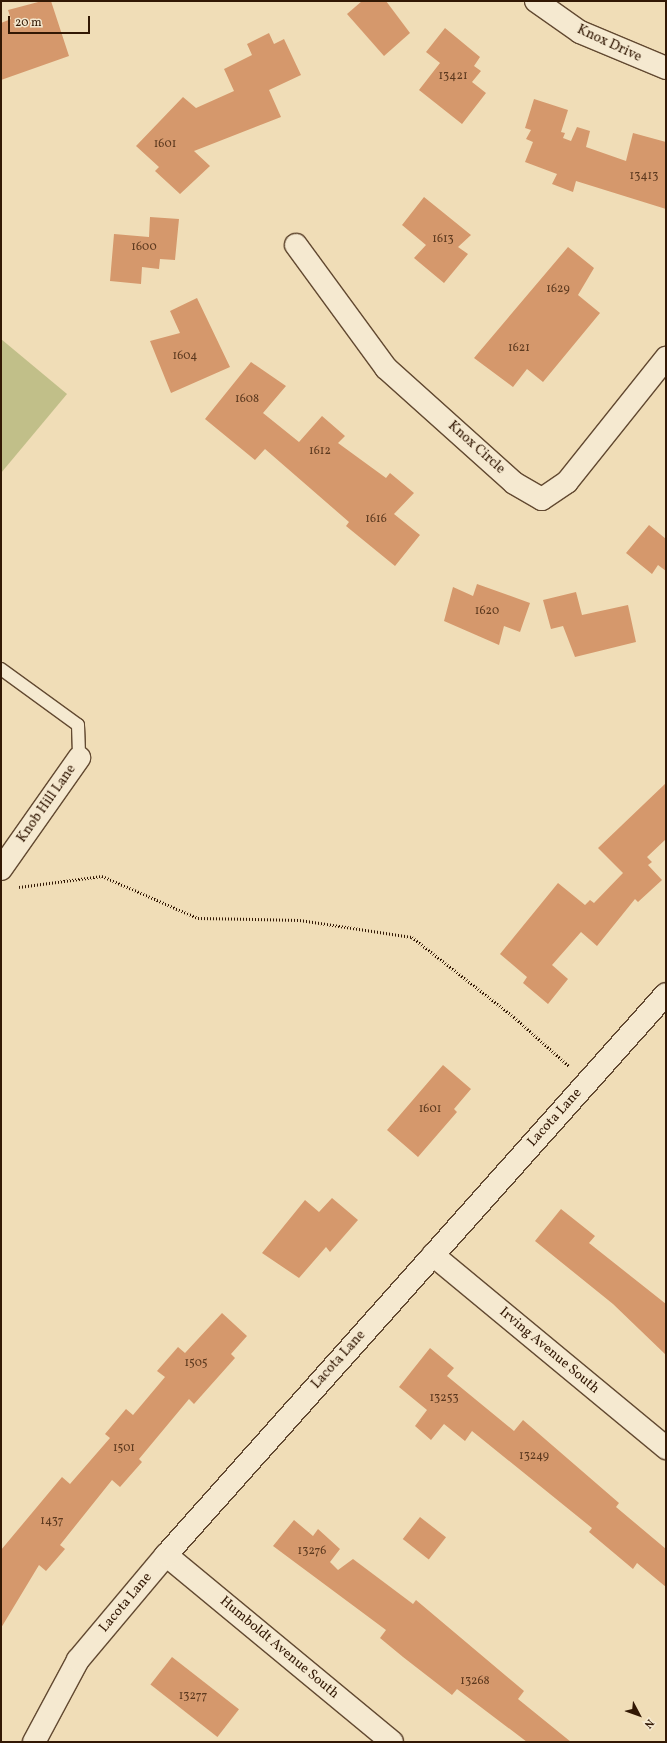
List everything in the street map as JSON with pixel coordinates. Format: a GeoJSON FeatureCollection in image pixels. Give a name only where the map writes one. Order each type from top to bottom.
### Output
{"type":"FeatureCollection","features":[{"type":"Feature","properties":{"kind":"street","name":"Knox Drive"},"geometry":{"type":"LineString","coordinates":[[536,1],[580,32],[666,68]]}},
{"type":"Feature","properties":{"kind":"street","name":"Knox Circle"},"geometry":{"type":"LineString","coordinates":[[296,245],[386,368],[514,483],[542,499],[567,482],[666,358]]}},
{"type":"Feature","properties":{"kind":"street","name":"Knob Hill Lane"},"geometry":{"type":"LineString","coordinates":[[1,869],[79,758]]}},
{"type":"Feature","properties":{"kind":"street","name":"Lacota Lane"},"geometry":{"type":"LineString","coordinates":[[34,1742],[78,1660],[166,1555],[666,994]]}},
{"type":"Feature","properties":{"kind":"street","name":"Irving Avenue South"},"geometry":{"type":"LineString","coordinates":[[433,1255],[666,1448]]}},
{"type":"Feature","properties":{"kind":"street","name":"Humboldt Avenue South"},"geometry":{"type":"LineString","coordinates":[[166,1555],[392,1742]]}},
{"type":"Feature","properties":{"kind":"lane"},"geometry":{"type":"LineString","coordinates":[[1,669],[78,725],[79,758]]}},
{"type":"Feature","properties":{"kind":"path"},"geometry":{"type":"LineString","coordinates":[[16,887],[102,876],[198,918],[300,920],[412,937],[514,1017],[588,1082]]}},
{"type":"Feature","properties":{"kind":"shaded area"},"geometry":{"type":"Polygon","coordinates":[[[1,339],[67,394],[1,473],[1,339]]]}},
{"type":"Feature","properties":{"kind":"building"},"geometry":{"type":"Polygon","coordinates":[[[42,1],[51,1],[69,56],[1,80],[1,23],[11,19],[8,10],[42,1]]]}},
{"type":"Feature","properties":{"kind":"building"},"geometry":{"type":"Polygon","coordinates":[[[362,1],[386,1],[410,33],[384,56],[347,14],[362,1]]]}},
{"type":"Feature","properties":{"kind":"building"},"geometry":{"type":"Polygon","coordinates":[[[445,28],[480,57],[474,66],[481,71],[472,82],[486,93],[462,124],[419,90],[440,63],[426,52],[445,28]]]}},
{"type":"Feature","properties":{"kind":"building"},"geometry":{"type":"Polygon","coordinates":[[[269,33],[274,44],[284,39],[301,75],[269,90],[281,117],[194,151],[210,166],[180,194],[155,171],[159,167],[136,146],[183,97],[196,108],[234,91],[224,69],[252,55],[247,44],[269,33]]]}},
{"type":"Feature","properties":{"kind":"building"},"geometry":{"type":"Polygon","coordinates":[[[534,99],[568,110],[561,132],[565,133],[563,138],[571,141],[577,127],[590,131],[586,147],[626,161],[633,133],[666,142],[666,209],[576,181],[573,192],[552,184],[557,174],[525,162],[533,142],[526,139],[531,130],[525,128],[534,99]]]}},
{"type":"Feature","properties":{"kind":"building"},"geometry":{"type":"Polygon","coordinates":[[[424,197],[471,235],[458,247],[468,254],[444,283],[414,258],[426,245],[402,225],[424,197]]]}},
{"type":"Feature","properties":{"kind":"building"},"geometry":{"type":"Polygon","coordinates":[[[150,217],[179,219],[175,260],[160,259],[159,269],[142,267],[141,284],[110,281],[114,234],[149,237],[150,217]]]}},
{"type":"Feature","properties":{"kind":"building"},"geometry":{"type":"Polygon","coordinates":[[[568,247],[594,268],[578,295],[600,313],[543,382],[527,369],[513,387],[474,358],[568,247]]]}},
{"type":"Feature","properties":{"kind":"building"},"geometry":{"type":"Polygon","coordinates":[[[197,298],[230,367],[171,393],[150,341],[180,333],[170,311],[197,298]]]}},
{"type":"Feature","properties":{"kind":"building"},"geometry":{"type":"Polygon","coordinates":[[[251,362],[286,386],[263,413],[299,442],[322,416],[345,436],[338,443],[386,478],[390,473],[414,493],[394,514],[420,535],[395,566],[346,526],[349,522],[265,449],[255,460],[205,419],[251,362]]]}},
{"type":"Feature","properties":{"kind":"building"},"geometry":{"type":"Polygon","coordinates":[[[649,525],[666,539],[666,571],[658,565],[652,574],[626,553],[649,525]]]}},
{"type":"Feature","properties":{"kind":"building"},"geometry":{"type":"Polygon","coordinates":[[[477,584],[530,603],[520,632],[504,626],[499,645],[444,621],[453,587],[473,596],[477,584]]]}},
{"type":"Feature","properties":{"kind":"building"},"geometry":{"type":"Polygon","coordinates":[[[576,592],[582,615],[628,605],[636,642],[575,657],[563,626],[551,629],[543,600],[576,592]]]}},
{"type":"Feature","properties":{"kind":"building"},"geometry":{"type":"Polygon","coordinates":[[[666,783],[666,839],[647,857],[652,862],[648,865],[662,880],[638,902],[635,899],[597,946],[581,932],[552,965],[568,979],[548,1004],[523,983],[527,977],[500,954],[558,883],[585,905],[590,900],[594,903],[623,873],[598,848],[666,783]]]}},
{"type":"Feature","properties":{"kind":"building"},"geometry":{"type":"Polygon","coordinates":[[[443,1065],[471,1089],[454,1109],[457,1112],[418,1157],[387,1130],[443,1065]]]}},
{"type":"Feature","properties":{"kind":"building"},"geometry":{"type":"Polygon","coordinates":[[[332,1198],[358,1220],[330,1252],[326,1247],[299,1278],[262,1253],[305,1200],[319,1212],[332,1198]]]}},
{"type":"Feature","properties":{"kind":"building"},"geometry":{"type":"Polygon","coordinates":[[[561,1209],[595,1236],[589,1243],[666,1304],[666,1355],[613,1304],[535,1241],[561,1209]]]}},
{"type":"Feature","properties":{"kind":"building"},"geometry":{"type":"Polygon","coordinates":[[[222,1313],[247,1336],[231,1354],[235,1358],[194,1404],[189,1399],[139,1459],[142,1462],[120,1487],[112,1480],[60,1545],[65,1549],[46,1571],[39,1565],[1,1628],[1,1550],[62,1477],[70,1484],[110,1438],[105,1434],[126,1409],[133,1415],[165,1377],[157,1371],[178,1347],[185,1353],[222,1313]]]}},
{"type":"Feature","properties":{"kind":"building"},"geometry":{"type":"Polygon","coordinates":[[[430,1348],[454,1368],[447,1376],[514,1431],[523,1420],[619,1503],[616,1507],[666,1549],[666,1587],[637,1563],[633,1569],[589,1532],[592,1528],[472,1431],[465,1441],[444,1424],[431,1440],[415,1426],[427,1410],[399,1387],[430,1348]]]}},
{"type":"Feature","properties":{"kind":"building"},"geometry":{"type":"Polygon","coordinates":[[[420,1517],[446,1537],[429,1559],[403,1539],[420,1517]]]}},
{"type":"Feature","properties":{"kind":"building"},"geometry":{"type":"Polygon","coordinates":[[[294,1520],[313,1536],[318,1529],[340,1549],[330,1562],[338,1570],[353,1559],[413,1604],[416,1600],[524,1691],[518,1699],[571,1742],[527,1742],[457,1689],[452,1695],[403,1657],[380,1638],[386,1630],[273,1546],[294,1520]]]}},
{"type":"Feature","properties":{"kind":"building"},"geometry":{"type":"Polygon","coordinates":[[[172,1657],[239,1709],[217,1737],[150,1685],[172,1657]]]}}]}
